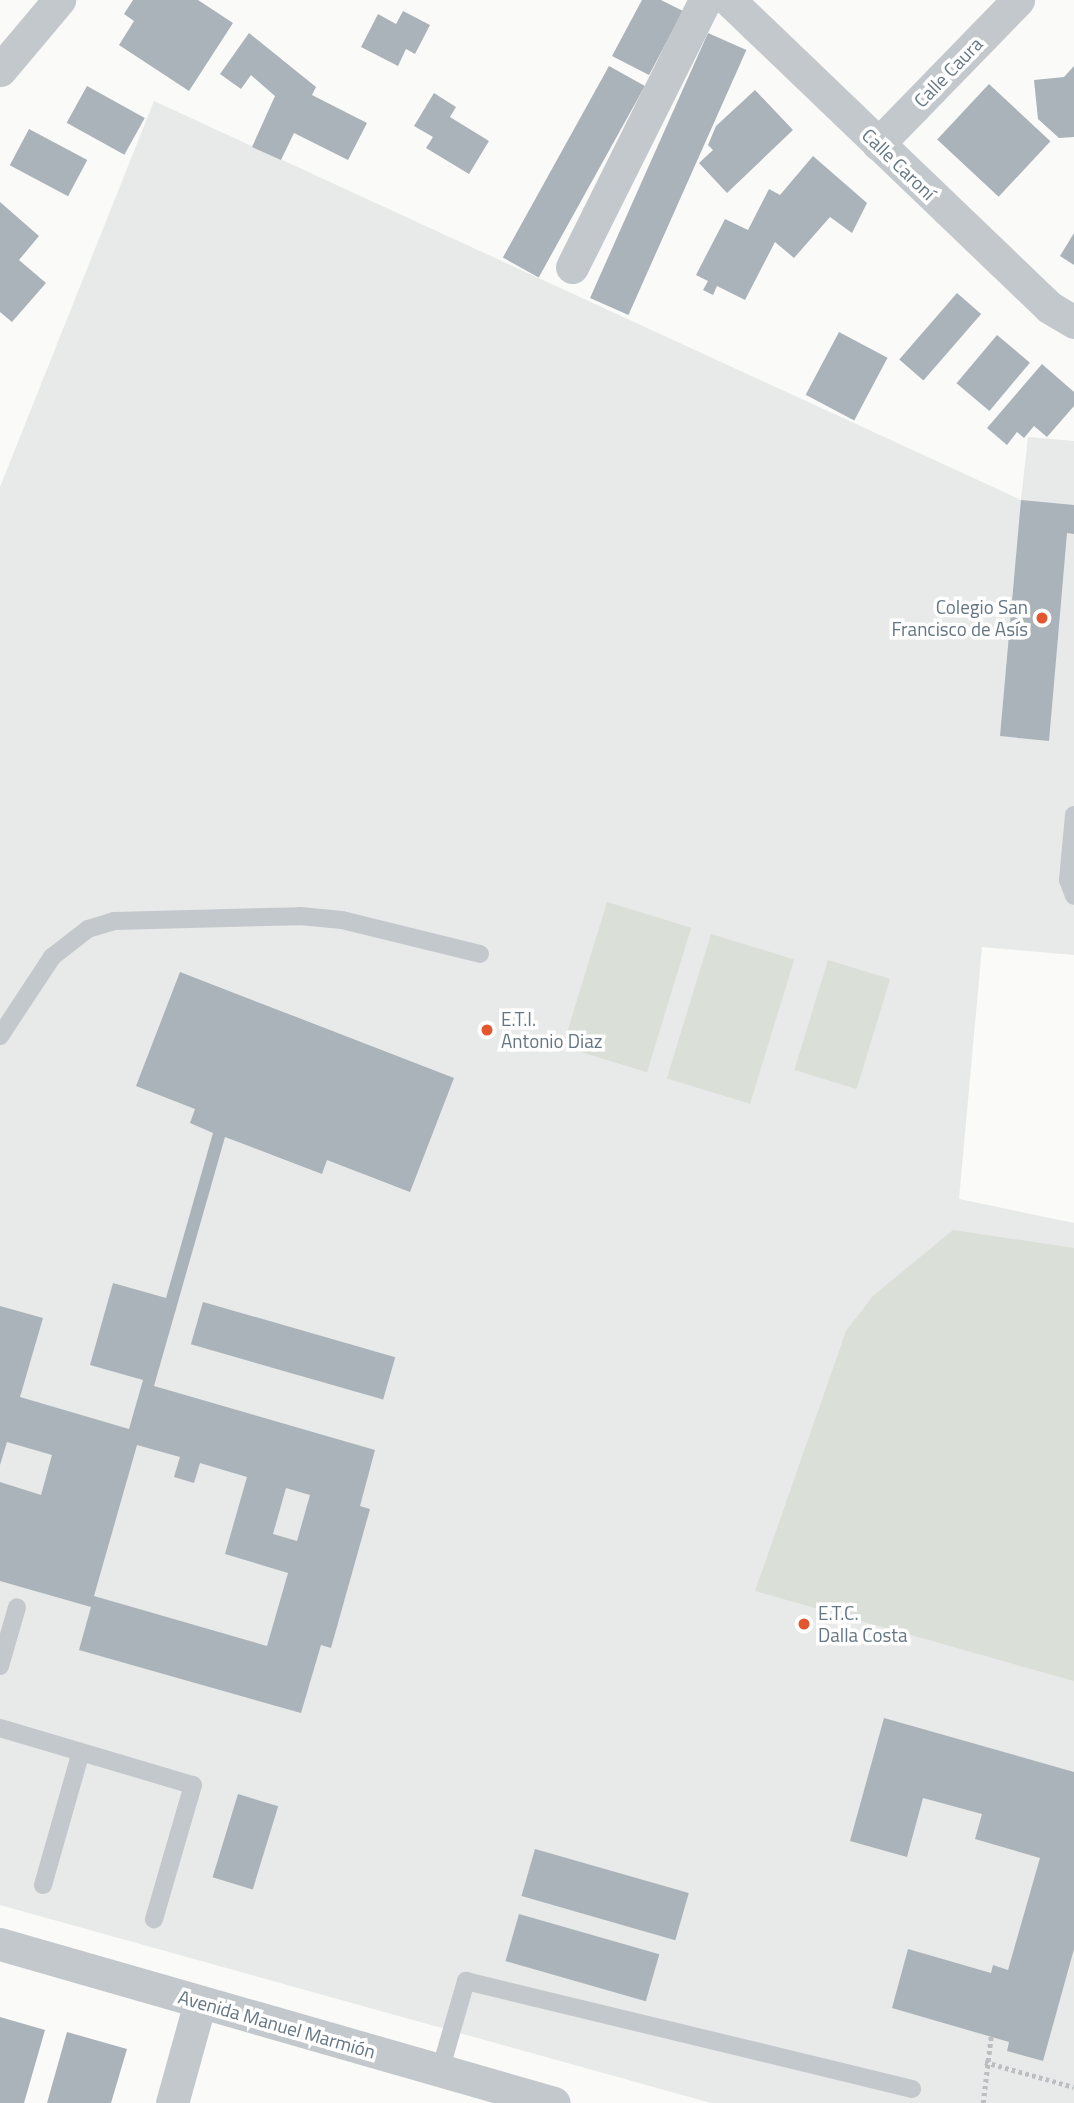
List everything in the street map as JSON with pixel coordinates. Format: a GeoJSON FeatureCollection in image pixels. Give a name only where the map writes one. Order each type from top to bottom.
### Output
{"type":"FeatureCollection","features":[{"type":"Feature","properties":{"kind":"street"},"geometry":{"type":"LineString","coordinates":[[0,70],[59,0]]}},
{"type":"Feature","properties":{"kind":"street"},"geometry":{"type":"LineString","coordinates":[[572,267],[705,0]]}},
{"type":"Feature","properties":{"kind":"street","name":"Calle Caroní"},"geometry":{"type":"LineString","coordinates":[[729,0],[1049,307],[1074,322]]}},
{"type":"Feature","properties":{"kind":"street","name":"Calle Caura"},"geometry":{"type":"LineString","coordinates":[[878,144],[1018,0]]}},
{"type":"Feature","properties":{"kind":"street","name":"Avenida Manuel Marmión"},"geometry":{"type":"LineString","coordinates":[[0,1944],[554,2103]]}},
{"type":"Feature","properties":{"kind":"street"},"geometry":{"type":"LineString","coordinates":[[172,2103],[200,2002]]}},
{"type":"Feature","properties":{"kind":"lane"},"geometry":{"type":"LineString","coordinates":[[1074,815],[1068,880],[1074,895]]}},
{"type":"Feature","properties":{"kind":"lane"},"geometry":{"type":"LineString","coordinates":[[0,1036],[52,957],[88,929],[114,921],[300,916],[342,919],[480,954]]}},
{"type":"Feature","properties":{"kind":"lane"},"geometry":{"type":"LineString","coordinates":[[0,1666],[17,1607]]}},
{"type":"Feature","properties":{"kind":"lane"},"geometry":{"type":"LineString","coordinates":[[0,1728],[193,1786],[153,1919]]}},
{"type":"Feature","properties":{"kind":"lane"},"geometry":{"type":"LineString","coordinates":[[43,1885],[81,1752]]}},
{"type":"Feature","properties":{"kind":"lane"},"geometry":{"type":"LineString","coordinates":[[440,2071],[466,1981],[912,2089]]}},
{"type":"Feature","properties":{"kind":"path"},"geometry":{"type":"LineString","coordinates":[[983,2103],[985,2062],[991,2036]]}},
{"type":"Feature","properties":{"kind":"path"},"geometry":{"type":"LineString","coordinates":[[985,2062],[1074,2087]]}},
{"type":"Feature","properties":{"kind":"shaded area","name":"E.T.I. Antonio Diaz"},"geometry":{"type":"Polygon","coordinates":[[[154,101],[1021,500],[1028,437],[1074,441],[1074,955],[982,947],[959,1199],[1074,1223],[1074,2103],[711,2103],[0,1905],[0,487],[154,101]]]}},
{"type":"Feature","properties":{"kind":"shaded area"},"geometry":{"type":"Polygon","coordinates":[[[607,902],[691,928],[647,1072],[563,1046],[607,902]]]}},
{"type":"Feature","properties":{"kind":"shaded area"},"geometry":{"type":"Polygon","coordinates":[[[711,934],[794,959],[750,1104],[667,1078],[711,934]]]}},
{"type":"Feature","properties":{"kind":"shaded area"},"geometry":{"type":"Polygon","coordinates":[[[828,960],[890,979],[857,1089],[794,1070],[828,960]]]}},
{"type":"Feature","properties":{"kind":"shaded area"},"geometry":{"type":"Polygon","coordinates":[[[953,1230],[1074,1248],[1074,1681],[755,1591],[846,1331],[873,1296],[953,1230]]]}},
{"type":"Feature","properties":{"kind":"building"},"geometry":{"type":"Polygon","coordinates":[[[133,0],[198,0],[233,23],[189,91],[119,45],[134,21],[124,14],[133,0]]]}},
{"type":"Feature","properties":{"kind":"building"},"geometry":{"type":"Polygon","coordinates":[[[642,0],[661,0],[683,11],[649,75],[612,56],[642,0]]]}},
{"type":"Feature","properties":{"kind":"building"},"geometry":{"type":"Polygon","coordinates":[[[403,11],[430,25],[415,54],[406,49],[398,66],[361,47],[378,14],[396,24],[403,11]]]}},
{"type":"Feature","properties":{"kind":"building"},"geometry":{"type":"Polygon","coordinates":[[[249,33],[316,87],[312,95],[367,123],[348,160],[294,133],[281,160],[252,147],[275,96],[251,75],[241,89],[220,74],[249,33]]]}},
{"type":"Feature","properties":{"kind":"building"},"geometry":{"type":"Polygon","coordinates":[[[708,33],[746,50],[628,315],[590,298],[708,33]]]}},
{"type":"Feature","properties":{"kind":"building"},"geometry":{"type":"Polygon","coordinates":[[[609,66],[645,86],[539,277],[503,258],[609,66]]]}},
{"type":"Feature","properties":{"kind":"building"},"geometry":{"type":"Polygon","coordinates":[[[1074,66],[1074,137],[1059,138],[1038,119],[1034,80],[1064,77],[1074,66]]]}},
{"type":"Feature","properties":{"kind":"building"},"geometry":{"type":"Polygon","coordinates":[[[989,84],[1050,141],[999,197],[937,140],[989,84]]]}},
{"type":"Feature","properties":{"kind":"building"},"geometry":{"type":"Polygon","coordinates":[[[87,86],[145,118],[124,155],[67,123],[87,86]]]}},
{"type":"Feature","properties":{"kind":"building"},"geometry":{"type":"Polygon","coordinates":[[[755,90],[793,130],[727,193],[699,163],[713,150],[708,145],[716,126],[755,90]]]}},
{"type":"Feature","properties":{"kind":"building"},"geometry":{"type":"Polygon","coordinates":[[[434,93],[456,107],[450,117],[489,141],[469,174],[426,148],[433,137],[414,126],[434,93]]]}},
{"type":"Feature","properties":{"kind":"building"},"geometry":{"type":"Polygon","coordinates":[[[29,129],[87,160],[68,196],[10,165],[29,129]]]}},
{"type":"Feature","properties":{"kind":"building"},"geometry":{"type":"Polygon","coordinates":[[[813,156],[867,203],[852,233],[830,217],[794,258],[775,242],[745,300],[717,286],[713,295],[703,290],[708,281],[696,275],[725,219],[748,230],[769,189],[780,195],[813,156]]]}},
{"type":"Feature","properties":{"kind":"building"},"geometry":{"type":"Polygon","coordinates":[[[0,202],[39,236],[19,260],[46,283],[12,322],[0,312],[0,202]]]}},
{"type":"Feature","properties":{"kind":"building"},"geometry":{"type":"Polygon","coordinates":[[[1074,233],[1074,265],[1060,256],[1074,233]]]}},
{"type":"Feature","properties":{"kind":"building"},"geometry":{"type":"Polygon","coordinates":[[[957,293],[981,314],[923,380],[899,359],[957,293]]]}},
{"type":"Feature","properties":{"kind":"building"},"geometry":{"type":"Polygon","coordinates":[[[839,332],[888,358],[854,421],[806,395],[839,332]]]}},
{"type":"Feature","properties":{"kind":"building"},"geometry":{"type":"Polygon","coordinates":[[[997,335],[1030,363],[989,411],[957,383],[997,335]]]}},
{"type":"Feature","properties":{"kind":"building"},"geometry":{"type":"Polygon","coordinates":[[[1042,364],[1074,392],[1074,406],[1047,437],[1034,426],[1024,438],[1017,432],[1007,445],[987,428],[1042,364]]]}},
{"type":"Feature","properties":{"kind":"building"},"geometry":{"type":"Polygon","coordinates":[[[1021,500],[1074,505],[1074,534],[1067,533],[1049,741],[1000,736],[1021,500]]]}},
{"type":"Feature","properties":{"kind":"building"},"geometry":{"type":"Polygon","coordinates":[[[180,972],[454,1078],[410,1192],[327,1160],[322,1174],[225,1137],[154,1386],[375,1450],[360,1506],[370,1509],[331,1648],[321,1645],[301,1713],[79,1650],[91,1607],[0,1581],[0,1482],[41,1495],[52,1455],[7,1442],[0,1465],[0,1306],[43,1318],[20,1397],[129,1429],[143,1380],[90,1365],[113,1283],[166,1298],[213,1133],[190,1123],[195,1109],[136,1086],[180,972]],[[137,1445],[94,1596],[267,1646],[288,1573],[225,1554],[247,1477],[200,1463],[194,1483],[174,1477],[180,1457],[137,1445]],[[286,1488],[273,1534],[297,1541],[310,1495],[286,1488]]]}},
{"type":"Feature","properties":{"kind":"building"},"geometry":{"type":"Polygon","coordinates":[[[203,1302],[395,1357],[383,1399],[191,1344],[203,1302]]]}},
{"type":"Feature","properties":{"kind":"building"},"geometry":{"type":"Polygon","coordinates":[[[884,1718],[1074,1772],[1074,1949],[1043,2061],[1007,2051],[1009,2042],[892,2008],[908,1949],[991,1973],[993,1965],[1008,1970],[1040,1858],[975,1839],[982,1814],[923,1798],[907,1857],[850,1841],[884,1718]]]}},
{"type":"Feature","properties":{"kind":"building"},"geometry":{"type":"Polygon","coordinates":[[[238,1794],[278,1806],[253,1889],[213,1877],[238,1794]]]}},
{"type":"Feature","properties":{"kind":"building"},"geometry":{"type":"Polygon","coordinates":[[[535,1849],[689,1893],[675,1940],[521,1896],[535,1849]]]}},
{"type":"Feature","properties":{"kind":"building"},"geometry":{"type":"Polygon","coordinates":[[[519,1914],[659,1954],[646,2001],[505,1961],[519,1914]]]}},
{"type":"Feature","properties":{"kind":"building"},"geometry":{"type":"Polygon","coordinates":[[[0,2017],[45,2030],[24,2103],[0,2103],[0,2017]]]}},
{"type":"Feature","properties":{"kind":"building"},"geometry":{"type":"Polygon","coordinates":[[[67,2032],[127,2049],[111,2103],[47,2103],[67,2032]]]}},
{"type":"Feature","properties":{"kind":"place","name":"Colegio San Francisco de Asís"},"geometry":{"type":"Point","coordinates":[1042,618]}},
{"type":"Feature","properties":{"kind":"place","name":"E.T.I. Antonio Diaz"},"geometry":{"type":"Point","coordinates":[487,1030]}},
{"type":"Feature","properties":{"kind":"place","name":"E.T.C. Dalla Costa"},"geometry":{"type":"Point","coordinates":[804,1624]}}]}
